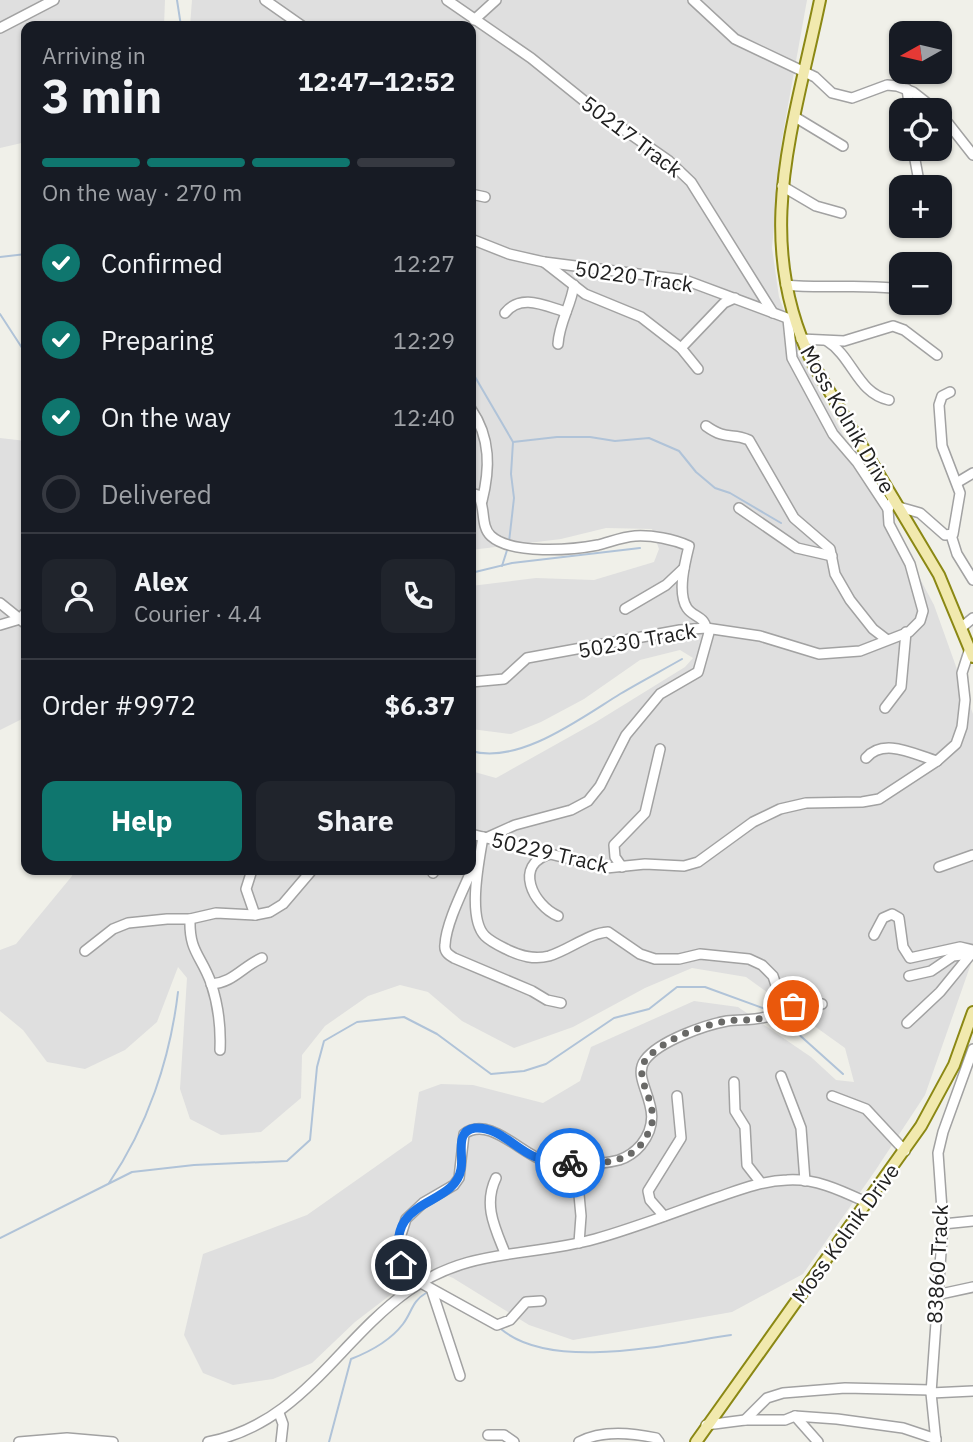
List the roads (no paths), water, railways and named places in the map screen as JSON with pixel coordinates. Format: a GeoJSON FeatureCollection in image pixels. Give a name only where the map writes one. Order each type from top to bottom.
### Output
{"type":"FeatureCollection","features":[{"type":"Feature","properties":{"kind":"main road","name":"Moss Kolnik Drive"},"geometry":{"type":"LineString","coordinates":[[820,0],[782,186],[779,221],[792,320],[822,382],[894,505],[970,622],[972,652]]}},
{"type":"Feature","properties":{"kind":"main road","name":"Moss Kolnik Drive"},"geometry":{"type":"LineString","coordinates":[[702,1436],[905,1151],[945,1084],[973,1012]]}},
{"type":"Feature","properties":{"kind":"street"},"geometry":{"type":"LineString","coordinates":[[0,28],[54,0]]}},
{"type":"Feature","properties":{"kind":"street"},"geometry":{"type":"LineString","coordinates":[[265,0],[295,21]]}},
{"type":"Feature","properties":{"kind":"street","name":"50217 Track"},"geometry":{"type":"LineString","coordinates":[[447,0],[474,20]]}},
{"type":"Feature","properties":{"kind":"street"},"geometry":{"type":"LineString","coordinates":[[474,20],[496,0]]}},
{"type":"Feature","properties":{"kind":"street"},"geometry":{"type":"LineString","coordinates":[[700,2],[736,40],[815,77],[832,93],[852,98],[887,85],[907,89],[919,98]]}},
{"type":"Feature","properties":{"kind":"street","name":"50217 Track"},"geometry":{"type":"LineString","coordinates":[[476,21],[531,58],[593,108],[679,169],[714,218],[773,313]]}},
{"type":"Feature","properties":{"kind":"street"},"geometry":{"type":"LineString","coordinates":[[907,89],[908,98]]}},
{"type":"Feature","properties":{"kind":"street"},"geometry":{"type":"LineString","coordinates":[[795,117],[843,146]]}},
{"type":"Feature","properties":{"kind":"street"},"geometry":{"type":"LineString","coordinates":[[952,129],[973,155]]}},
{"type":"Feature","properties":{"kind":"street"},"geometry":{"type":"LineString","coordinates":[[782,186],[816,206],[841,213]]}},
{"type":"Feature","properties":{"kind":"street"},"geometry":{"type":"LineString","coordinates":[[476,195],[485,197]]}},
{"type":"Feature","properties":{"kind":"street","name":"50220 Track"},"geometry":{"type":"LineString","coordinates":[[476,242],[509,254],[544,262],[681,279],[792,320]]}},
{"type":"Feature","properties":{"kind":"street"},"geometry":{"type":"LineString","coordinates":[[544,262],[598,300],[631,312],[681,348],[698,369]]}},
{"type":"Feature","properties":{"kind":"street"},"geometry":{"type":"LineString","coordinates":[[558,344],[559,332],[574,285]]}},
{"type":"Feature","properties":{"kind":"street"},"geometry":{"type":"LineString","coordinates":[[786,285],[804,288],[864,285],[889,288]]}},
{"type":"Feature","properties":{"kind":"street"},"geometry":{"type":"LineString","coordinates":[[681,348],[724,303],[734,298]]}},
{"type":"Feature","properties":{"kind":"street"},"geometry":{"type":"LineString","coordinates":[[505,313],[520,302],[533,302],[566,312]]}},
{"type":"Feature","properties":{"kind":"street"},"geometry":{"type":"LineString","coordinates":[[792,320],[792,358],[833,434],[894,505],[917,511],[943,534],[951,535]]}},
{"type":"Feature","properties":{"kind":"street"},"geometry":{"type":"LineString","coordinates":[[801,340],[854,338],[893,326],[937,355]]}},
{"type":"Feature","properties":{"kind":"street"},"geometry":{"type":"LineString","coordinates":[[827,341],[837,348],[858,379],[872,393],[889,400]]}},
{"type":"Feature","properties":{"kind":"street"},"geometry":{"type":"LineString","coordinates":[[950,392],[939,401],[942,442],[958,482],[960,505],[951,535],[957,554],[973,580]]}},
{"type":"Feature","properties":{"kind":"street"},"geometry":{"type":"LineString","coordinates":[[476,420],[487,450],[487,480],[482,501]]}},
{"type":"Feature","properties":{"kind":"street"},"geometry":{"type":"LineString","coordinates":[[706,426],[722,436],[749,440],[794,517],[819,537],[832,556],[835,574],[850,600],[873,629],[886,639]]}},
{"type":"Feature","properties":{"kind":"street"},"geometry":{"type":"LineString","coordinates":[[958,482],[973,473]]}},
{"type":"Feature","properties":{"kind":"street"},"geometry":{"type":"LineString","coordinates":[[476,494],[482,501],[489,533],[499,541],[513,545],[550,549],[575,548],[638,536],[689,546],[684,568],[686,606],[703,620],[708,628],[698,672],[660,694],[635,723],[614,755],[593,796],[571,810],[515,825],[484,837],[476,861]]}},
{"type":"Feature","properties":{"kind":"street"},"geometry":{"type":"LineString","coordinates":[[885,708],[901,687],[906,632],[918,624],[923,611],[910,564],[889,524],[894,505]]}},
{"type":"Feature","properties":{"kind":"street"},"geometry":{"type":"LineString","coordinates":[[739,508],[797,548],[832,556]]}},
{"type":"Feature","properties":{"kind":"street"},"geometry":{"type":"LineString","coordinates":[[625,609],[666,585],[684,568]]}},
{"type":"Feature","properties":{"kind":"street"},"geometry":{"type":"LineString","coordinates":[[0,603],[21,617]]}},
{"type":"Feature","properties":{"kind":"street"},"geometry":{"type":"LineString","coordinates":[[0,625],[21,620]]}},
{"type":"Feature","properties":{"kind":"street","name":"50230 Track"},"geometry":{"type":"LineString","coordinates":[[476,682],[504,679],[527,658],[654,633],[708,628],[760,636],[819,654],[860,651],[906,632]]}},
{"type":"Feature","properties":{"kind":"street","name":"50229 Track"},"geometry":{"type":"LineString","coordinates":[[476,835],[606,868],[692,864],[772,812],[806,803],[852,803],[879,799],[937,761],[951,750],[960,737],[965,701],[962,673],[972,652]]}},
{"type":"Feature","properties":{"kind":"street"},"geometry":{"type":"LineString","coordinates":[[866,758],[874,750],[888,748],[937,761]]}},
{"type":"Feature","properties":{"kind":"street"},"geometry":{"type":"LineString","coordinates":[[622,867],[615,856],[614,845],[645,813],[660,749]]}},
{"type":"Feature","properties":{"kind":"street"},"geometry":{"type":"LineString","coordinates":[[481,848],[476,917],[483,935],[499,946],[520,955],[540,958],[573,948],[596,934],[608,932],[640,954],[655,959],[674,960],[700,954],[749,959],[772,974],[779,993],[779,1002],[774,1012],[761,1018],[708,1026],[668,1043],[646,1058],[641,1075],[651,1105],[652,1122],[640,1146],[623,1159],[574,1163],[548,1161],[532,1156],[489,1130],[477,1128],[465,1133],[461,1142],[461,1169],[457,1181],[413,1211],[402,1227],[399,1248],[401,1265],[432,1291],[497,1325],[510,1320],[526,1301],[541,1301]]}},
{"type":"Feature","properties":{"kind":"street"},"geometry":{"type":"LineString","coordinates":[[552,853],[538,858],[533,865],[529,881],[537,901],[558,916]]}},
{"type":"Feature","properties":{"kind":"street"},"geometry":{"type":"LineString","coordinates":[[939,867],[973,855]]}},
{"type":"Feature","properties":{"kind":"street"},"geometry":{"type":"LineString","coordinates":[[251,875],[246,889],[255,915]]}},
{"type":"Feature","properties":{"kind":"street"},"geometry":{"type":"LineString","coordinates":[[85,951],[121,925],[190,919],[216,913],[255,915],[273,910],[283,904],[309,875]]}},
{"type":"Feature","properties":{"kind":"street"},"geometry":{"type":"LineString","coordinates":[[470,875],[450,926],[444,946],[446,951],[454,958],[547,1000],[561,1003]]}},
{"type":"Feature","properties":{"kind":"street"},"geometry":{"type":"LineString","coordinates":[[874,935],[883,918],[892,914],[898,918],[902,947],[910,958],[960,947],[972,953]]}},
{"type":"Feature","properties":{"kind":"street"},"geometry":{"type":"LineString","coordinates":[[190,919],[191,946],[211,984],[219,1014],[220,1049]]}},
{"type":"Feature","properties":{"kind":"street"},"geometry":{"type":"LineString","coordinates":[[909,976],[931,971],[953,956],[972,953]]}},
{"type":"Feature","properties":{"kind":"street"},"geometry":{"type":"LineString","coordinates":[[907,1023],[940,992],[972,953]]}},
{"type":"Feature","properties":{"kind":"street"},"geometry":{"type":"LineString","coordinates":[[211,984],[229,981],[249,963],[262,958]]}},
{"type":"Feature","properties":{"kind":"street"},"geometry":{"type":"LineString","coordinates":[[779,1002],[800,1007],[822,1004]]}},
{"type":"Feature","properties":{"kind":"street","name":"83860 Track"},"geometry":{"type":"LineString","coordinates":[[936,1441],[931,1391],[943,1223],[938,1166],[940,1141],[973,1049]]}},
{"type":"Feature","properties":{"kind":"street"},"geometry":{"type":"LineString","coordinates":[[781,1076],[801,1128],[805,1181]]}},
{"type":"Feature","properties":{"kind":"street"},"geometry":{"type":"LineString","coordinates":[[734,1082],[735,1111],[745,1127],[747,1165],[761,1183]]}},
{"type":"Feature","properties":{"kind":"street"},"geometry":{"type":"LineString","coordinates":[[664,1216],[650,1200],[648,1191],[681,1138],[677,1096]]}},
{"type":"Feature","properties":{"kind":"street"},"geometry":{"type":"LineString","coordinates":[[832,1096],[866,1109],[905,1151]]}},
{"type":"Feature","properties":{"kind":"street"},"geometry":{"type":"LineString","coordinates":[[496,1178],[490,1195],[491,1222],[505,1253]]}},
{"type":"Feature","properties":{"kind":"street"},"geometry":{"type":"LineString","coordinates":[[208,1442],[234,1434],[279,1413],[304,1393],[384,1311],[421,1283],[458,1264],[505,1253],[579,1243],[761,1183],[805,1181],[832,1187],[868,1203]]}},
{"type":"Feature","properties":{"kind":"street"},"geometry":{"type":"LineString","coordinates":[[578,1184],[581,1216],[579,1243]]}},
{"type":"Feature","properties":{"kind":"street"},"geometry":{"type":"LineString","coordinates":[[943,1223],[973,1221]]}},
{"type":"Feature","properties":{"kind":"street"},"geometry":{"type":"LineString","coordinates":[[936,1295],[973,1287]]}},
{"type":"Feature","properties":{"kind":"street"},"geometry":{"type":"LineString","coordinates":[[432,1291],[460,1376]]}},
{"type":"Feature","properties":{"kind":"street"},"geometry":{"type":"LineString","coordinates":[[744,1420],[764,1401],[778,1393],[845,1388],[973,1391]]}},
{"type":"Feature","properties":{"kind":"street"},"geometry":{"type":"LineString","coordinates":[[279,1413],[283,1424],[281,1442]]}},
{"type":"Feature","properties":{"kind":"street"},"geometry":{"type":"LineString","coordinates":[[702,1436],[744,1420],[785,1420],[795,1416],[876,1423],[912,1430],[936,1441]]}},
{"type":"Feature","properties":{"kind":"street"},"geometry":{"type":"LineString","coordinates":[[795,1416],[818,1442]]}},
{"type":"Feature","properties":{"kind":"street"},"geometry":{"type":"LineString","coordinates":[[488,1434],[504,1435],[514,1442]]}},
{"type":"Feature","properties":{"kind":"street"},"geometry":{"type":"LineString","coordinates":[[579,1442],[593,1436],[610,1435],[658,1440]]}},
{"type":"Feature","properties":{"kind":"street"},"geometry":{"type":"LineString","coordinates":[[19,1442],[67,1438],[113,1442]]}},
{"type":"Feature","properties":{"kind":"waterway"},"geometry":{"type":"LineString","coordinates":[[177,0],[180,21]]}},
{"type":"Feature","properties":{"kind":"waterway"},"geometry":{"type":"LineString","coordinates":[[0,257],[21,255]]}},
{"type":"Feature","properties":{"kind":"waterway"},"geometry":{"type":"LineString","coordinates":[[0,314],[21,346]]}},
{"type":"Feature","properties":{"kind":"waterway"},"geometry":{"type":"LineString","coordinates":[[476,379],[513,442],[511,474],[514,498],[509,542]]}},
{"type":"Feature","properties":{"kind":"waterway"},"geometry":{"type":"LineString","coordinates":[[513,442],[557,437],[590,437],[615,441],[649,438],[679,451],[696,472],[715,488],[730,493],[781,523]]}},
{"type":"Feature","properties":{"kind":"waterway"},"geometry":{"type":"LineString","coordinates":[[502,566],[508,547]]}},
{"type":"Feature","properties":{"kind":"waterway"},"geometry":{"type":"LineString","coordinates":[[476,572],[512,563],[640,548]]}},
{"type":"Feature","properties":{"kind":"waterway"},"geometry":{"type":"LineString","coordinates":[[476,752],[490,754],[509,751],[549,737],[682,659]]}},
{"type":"Feature","properties":{"kind":"waterway"},"geometry":{"type":"LineString","coordinates":[[0,1238],[132,1172],[194,1165],[287,1161],[310,1140],[317,1067],[324,1041],[357,1022],[404,1017],[437,1034],[491,1074],[524,1071],[546,1064],[614,1018],[649,1009],[677,987],[705,987],[768,1010]]}},
{"type":"Feature","properties":{"kind":"waterway"},"geometry":{"type":"LineString","coordinates":[[109,1183],[135,1139],[155,1092],[169,1043],[178,992]]}},
{"type":"Feature","properties":{"kind":"waterway"},"geometry":{"type":"LineString","coordinates":[[776,1014],[843,1074]]}},
{"type":"Feature","properties":{"kind":"waterway"},"geometry":{"type":"LineString","coordinates":[[437,1287],[478,1310]]}},
{"type":"Feature","properties":{"kind":"waterway"},"geometry":{"type":"LineString","coordinates":[[329,1442],[351,1359],[392,1336],[426,1293]]}},
{"type":"Feature","properties":{"kind":"waterway"},"geometry":{"type":"LineString","coordinates":[[501,1329],[523,1342],[550,1349],[580,1352],[612,1352],[731,1335]]}}]}
